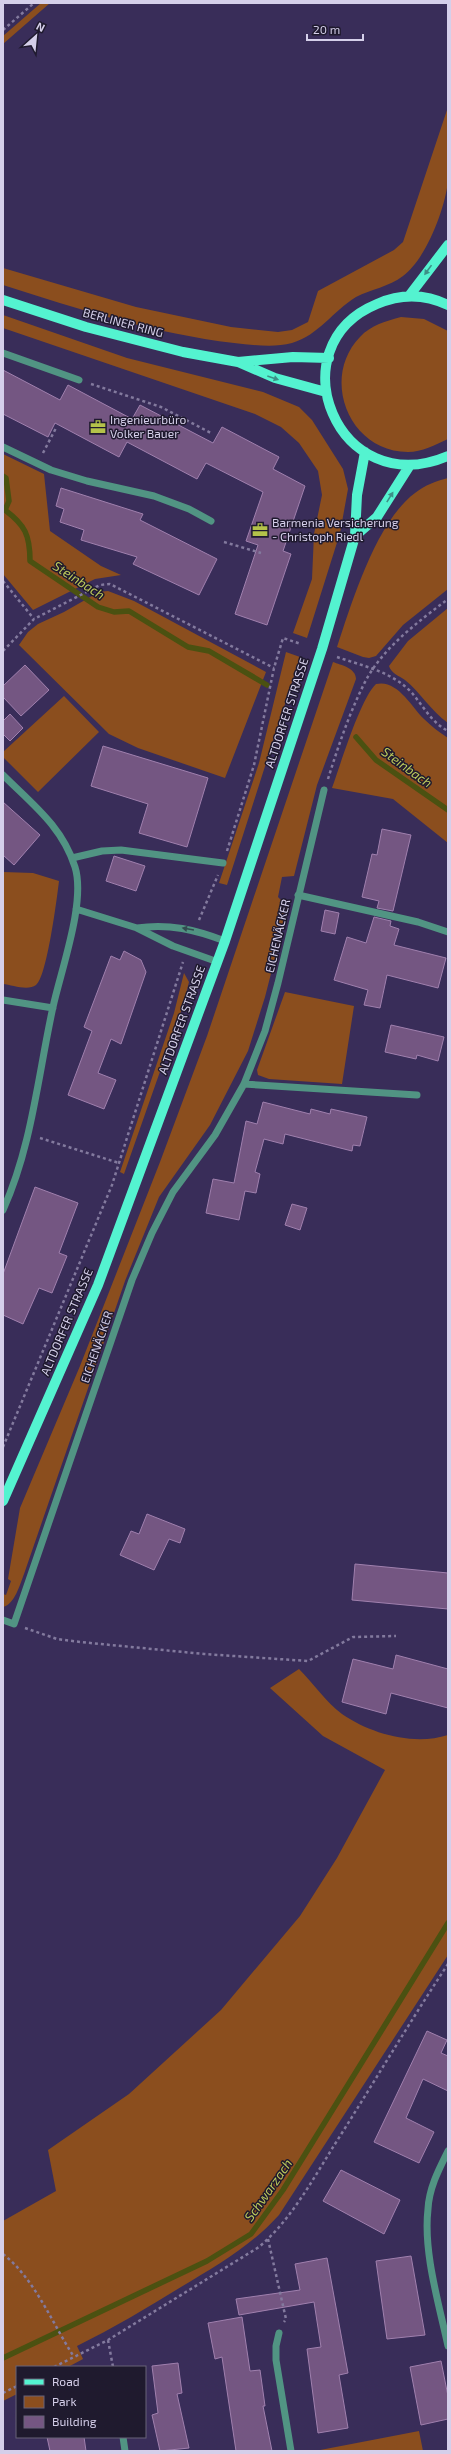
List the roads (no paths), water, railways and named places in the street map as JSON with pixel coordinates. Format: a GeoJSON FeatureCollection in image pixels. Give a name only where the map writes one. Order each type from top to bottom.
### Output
{"type":"FeatureCollection","features":[{"type":"Feature","properties":{"kind":"main road"},"geometry":{"type":"LineString","coordinates":[[409,296],[448,245]]}},
{"type":"Feature","properties":{"kind":"main road"},"geometry":{"type":"LineString","coordinates":[[448,305],[433,299],[409,296],[383,301],[359,314],[344,328],[329,358],[326,392],[331,414],[336,423],[348,439],[365,452],[389,462],[410,465],[425,464],[448,456]]}},
{"type":"Feature","properties":{"kind":"main road","name":"BERLINER RING"},"geometry":{"type":"LineString","coordinates":[[3,300],[86,327],[183,352],[238,362],[275,378],[326,392]]}},
{"type":"Feature","properties":{"kind":"main road","name":"BERLINER RING"},"geometry":{"type":"LineString","coordinates":[[238,362],[293,357],[329,358]]}},
{"type":"Feature","properties":{"kind":"main road","name":"ALTDORFER STRASSE"},"geometry":{"type":"LineString","coordinates":[[3,1500],[98,1285],[218,962],[322,649],[355,536],[357,495],[365,452]]}},
{"type":"Feature","properties":{"kind":"main road"},"geometry":{"type":"LineString","coordinates":[[355,536],[376,517],[410,465]]}},
{"type":"Feature","properties":{"kind":"street"},"geometry":{"type":"LineString","coordinates":[[3,353],[79,380]]}},
{"type":"Feature","properties":{"kind":"street"},"geometry":{"type":"LineString","coordinates":[[3,447],[38,464],[87,481],[154,496],[189,509],[211,521]]}},
{"type":"Feature","properties":{"kind":"street"},"geometry":{"type":"LineString","coordinates":[[3,775],[56,827],[72,858],[78,887],[76,909],[53,1008],[28,1134],[6,1195],[3,1210]]}},
{"type":"Feature","properties":{"kind":"street","name":"EICHENÄCKER"},"geometry":{"type":"LineString","coordinates":[[3,1620],[14,1624],[132,1280],[152,1233],[173,1192],[218,1129],[244,1084],[265,1030],[324,790]]}},
{"type":"Feature","properties":{"kind":"street"},"geometry":{"type":"LineString","coordinates":[[72,858],[102,851],[121,850],[223,863]]}},
{"type":"Feature","properties":{"kind":"street"},"geometry":{"type":"LineString","coordinates":[[298,895],[418,922],[448,932]]}},
{"type":"Feature","properties":{"kind":"street"},"geometry":{"type":"LineString","coordinates":[[76,909],[137,928],[173,946],[218,962]]}},
{"type":"Feature","properties":{"kind":"street"},"geometry":{"type":"LineString","coordinates":[[137,928],[152,926],[183,928],[225,941]]}},
{"type":"Feature","properties":{"kind":"street"},"geometry":{"type":"LineString","coordinates":[[3,1000],[53,1008]]}},
{"type":"Feature","properties":{"kind":"street"},"geometry":{"type":"LineString","coordinates":[[244,1084],[417,1096]]}},
{"type":"Feature","properties":{"kind":"street"},"geometry":{"type":"LineString","coordinates":[[448,2151],[431,2192],[427,2227],[433,2272],[448,2346]]}},
{"type":"Feature","properties":{"kind":"street"},"geometry":{"type":"LineString","coordinates":[[279,2333],[276,2346],[276,2360],[291,2451]]}},
{"type":"Feature","properties":{"kind":"street"},"geometry":{"type":"LineString","coordinates":[[123,2438],[125,2451]]}},
{"type":"Feature","properties":{"kind":"waterway","name":"Steinbach"},"geometry":{"type":"LineString","coordinates":[[3,476],[6,478],[9,501],[5,510],[12,515],[25,531],[29,544],[30,561],[98,607],[114,612],[129,611],[188,647],[209,651],[267,685]]}},
{"type":"Feature","properties":{"kind":"waterway","name":"Steinbach"},"geometry":{"type":"LineString","coordinates":[[356,737],[376,760],[448,810]]}},
{"type":"Feature","properties":{"kind":"waterway","name":"Schwarzach"},"geometry":{"type":"LineString","coordinates":[[3,2358],[207,2261],[251,2234],[283,2190],[448,1923]]}},
{"type":"Feature","properties":{"kind":"place","name":"Ingenieurbüro Volker Bauer"},"geometry":{"type":"Point","coordinates":[98,427]}},
{"type":"Feature","properties":{"kind":"place","name":"Barmenia Versicherung - Christoph Riedl"},"geometry":{"type":"Point","coordinates":[260,530]}}]}
